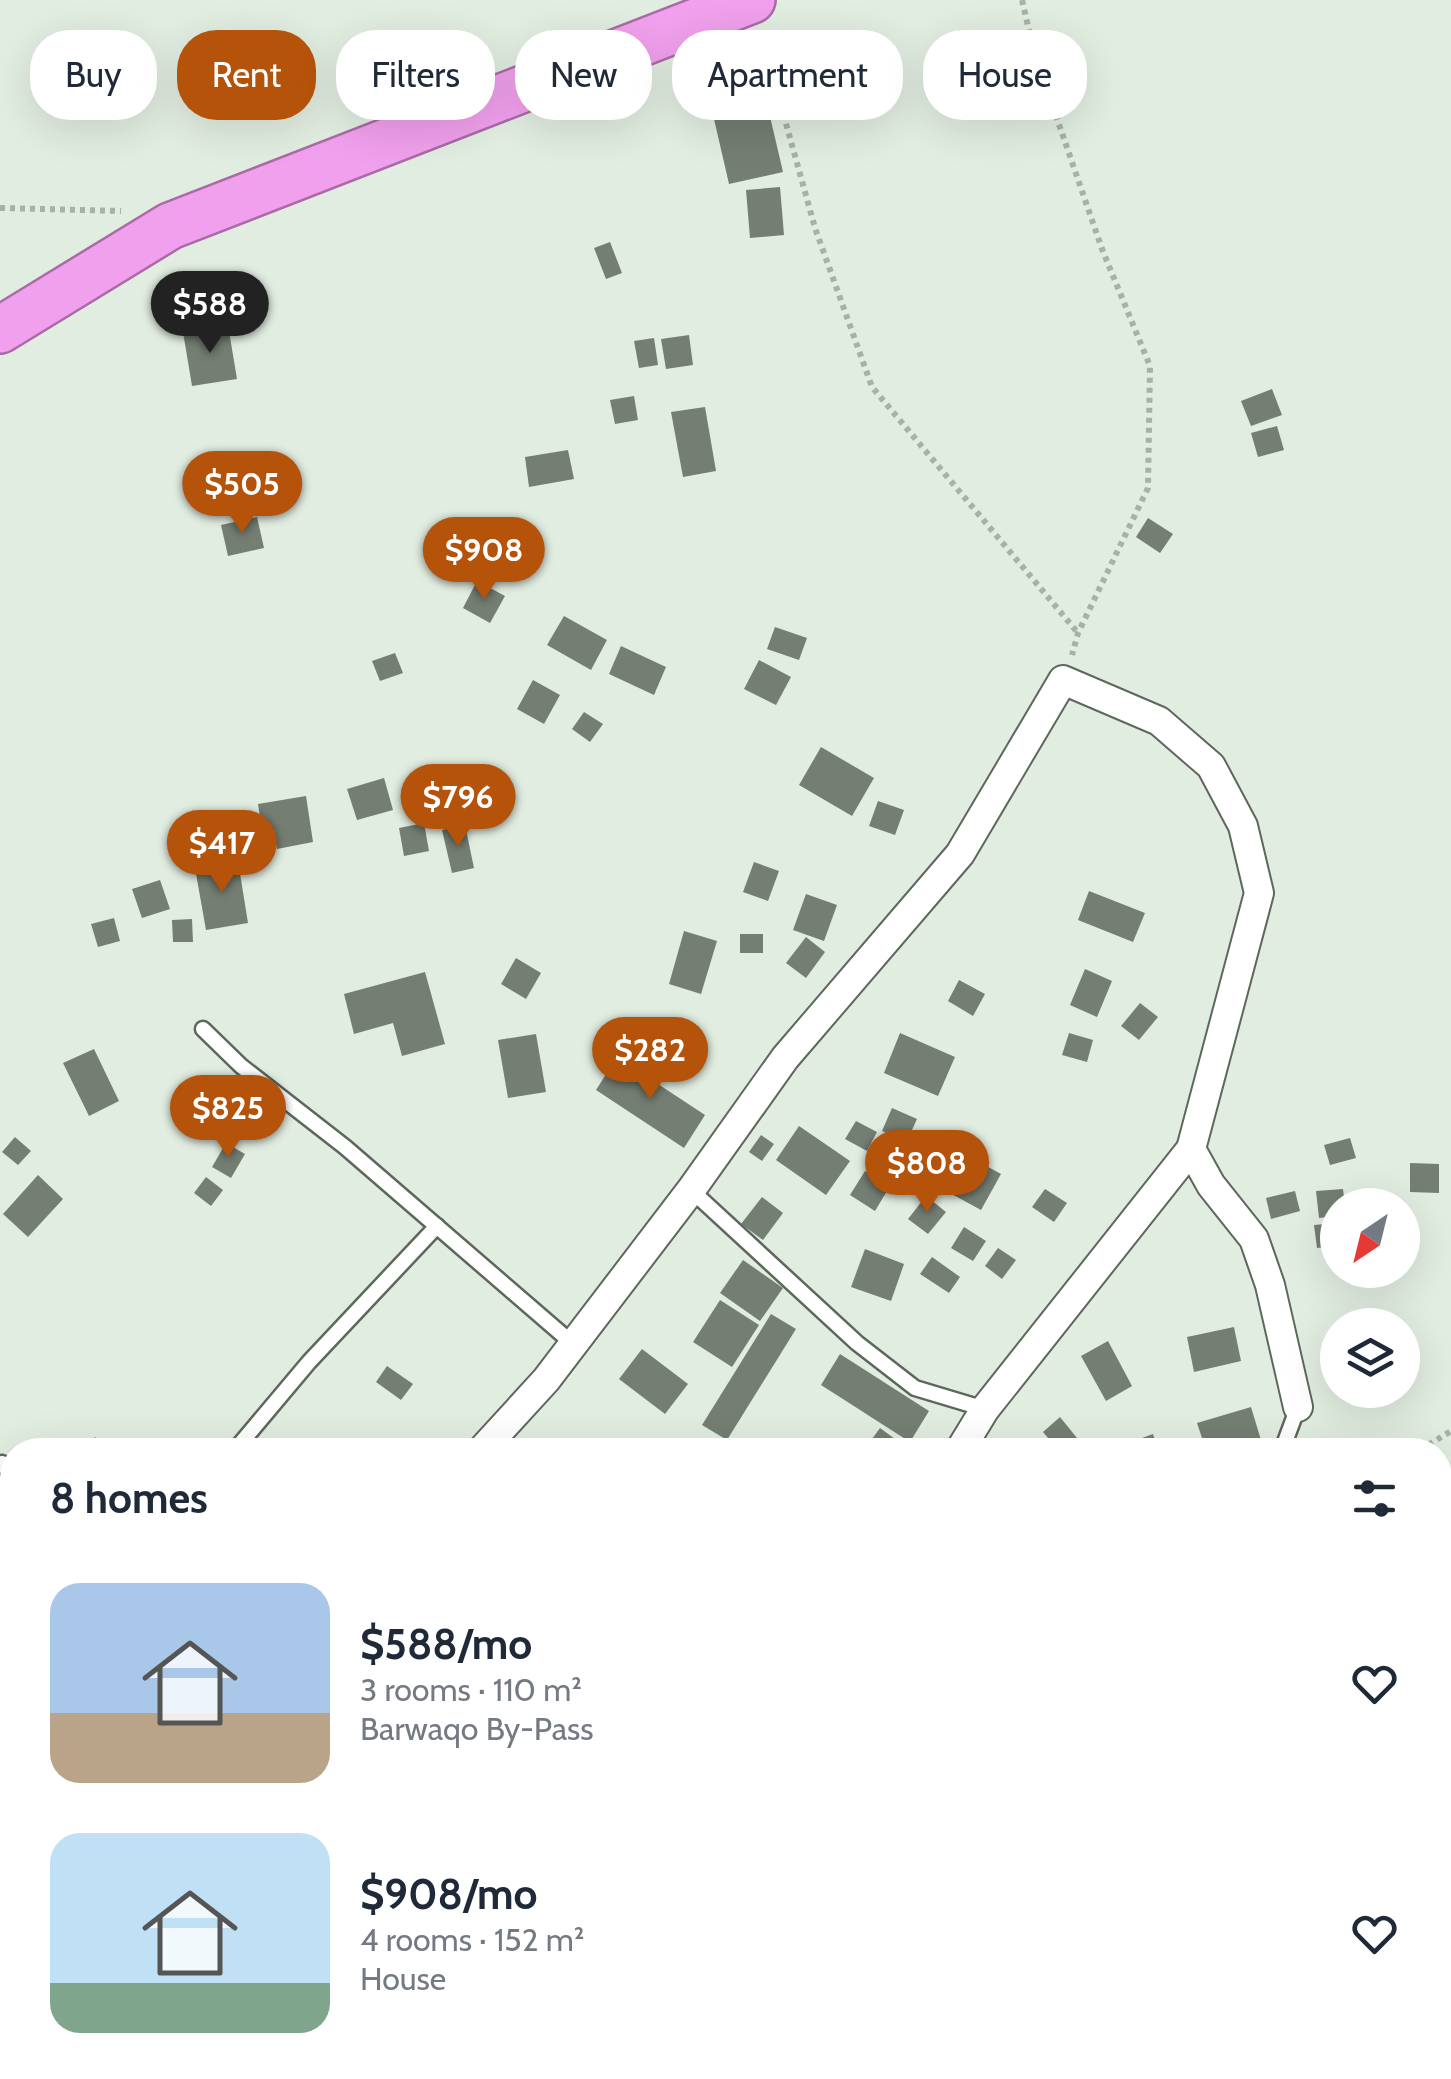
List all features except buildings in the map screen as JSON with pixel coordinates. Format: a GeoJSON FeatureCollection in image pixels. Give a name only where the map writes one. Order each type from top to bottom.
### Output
{"type":"FeatureCollection","features":[{"type":"Feature","properties":{"kind":"highway"},"geometry":{"type":"LineString","coordinates":[[0,330],[170,226],[749,1]]}},
{"type":"Feature","properties":{"kind":"street"},"geometry":{"type":"LineString","coordinates":[[493,1438],[546,1380],[691,1190],[785,1058],[960,854],[1064,680],[1159,722],[1211,766],[1243,826],[1259,893],[1191,1149],[985,1408],[967,1438]]}},
{"type":"Feature","properties":{"kind":"street"},"geometry":{"type":"LineString","coordinates":[[1191,1149],[1210,1185],[1254,1239],[1270,1285],[1298,1407]]}},
{"type":"Feature","properties":{"kind":"lane"},"geometry":{"type":"LineString","coordinates":[[204,1030],[241,1066],[345,1147],[572,1342]]}},
{"type":"Feature","properties":{"kind":"lane"},"geometry":{"type":"LineString","coordinates":[[691,1190],[856,1343],[915,1388],[985,1408]]}},
{"type":"Feature","properties":{"kind":"lane"},"geometry":{"type":"LineString","coordinates":[[245,1438],[309,1362],[438,1226]]}},
{"type":"Feature","properties":{"kind":"lane"},"geometry":{"type":"LineString","coordinates":[[1286,1438],[1298,1407]]}},
{"type":"Feature","properties":{"kind":"path"},"geometry":{"type":"LineString","coordinates":[[749,1],[815,228],[872,387],[1078,634],[1148,488],[1150,366],[1096,231],[1034,52],[1022,0]]}},
{"type":"Feature","properties":{"kind":"path"},"geometry":{"type":"LineString","coordinates":[[0,208],[123,211],[170,226]]}}]}
